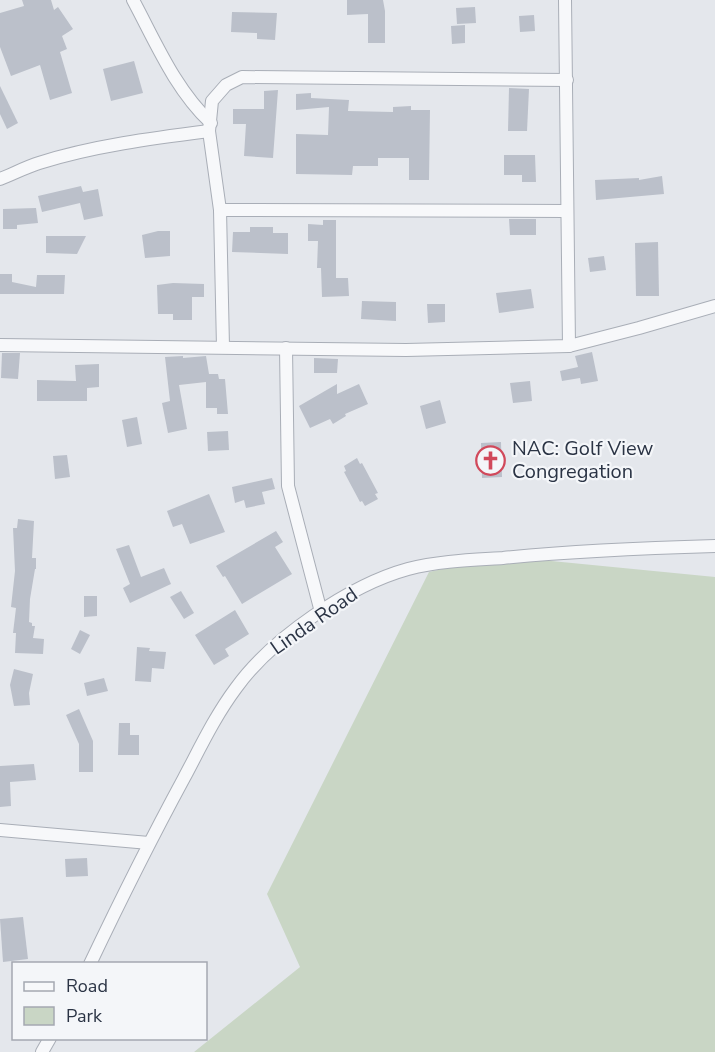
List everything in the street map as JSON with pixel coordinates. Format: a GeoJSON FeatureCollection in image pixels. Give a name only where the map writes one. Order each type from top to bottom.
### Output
{"type":"FeatureCollection","features":[{"type":"Feature","properties":{"kind":"street"},"geometry":{"type":"LineString","coordinates":[[133,0],[175,78],[210,127]]}},
{"type":"Feature","properties":{"kind":"street"},"geometry":{"type":"LineString","coordinates":[[565,0],[569,346]]}},
{"type":"Feature","properties":{"kind":"street"},"geometry":{"type":"LineString","coordinates":[[223,347],[219,210],[210,127],[212,101],[226,85],[242,77],[567,80]]}},
{"type":"Feature","properties":{"kind":"street"},"geometry":{"type":"LineString","coordinates":[[0,179],[56,158],[210,127]]}},
{"type":"Feature","properties":{"kind":"street"},"geometry":{"type":"LineString","coordinates":[[219,210],[566,211]]}},
{"type":"Feature","properties":{"kind":"street"},"geometry":{"type":"LineString","coordinates":[[0,345],[406,350],[569,346],[715,306]]}},
{"type":"Feature","properties":{"kind":"street"},"geometry":{"type":"LineString","coordinates":[[286,348],[288,486],[321,612]]}},
{"type":"Feature","properties":{"kind":"street","name":"Linda Road"},"geometry":{"type":"LineString","coordinates":[[90,962],[149,843],[219,713],[236,687],[272,648],[321,612],[359,588],[385,577],[441,563],[573,551],[715,546]]}},
{"type":"Feature","properties":{"kind":"street"},"geometry":{"type":"LineString","coordinates":[[0,830],[149,843]]}},
{"type":"Feature","properties":{"kind":"green space"},"geometry":{"type":"Polygon","coordinates":[[[500,556],[715,577],[715,1052],[194,1052],[300,967],[267,894],[429,572],[500,556]]]}},
{"type":"Feature","properties":{"kind":"building"},"geometry":{"type":"Polygon","coordinates":[[[22,0],[51,0],[54,10],[58,7],[73,29],[62,36],[67,49],[60,52],[72,93],[50,100],[40,65],[11,76],[0,47],[0,13],[24,6],[22,0]]]}},
{"type":"Feature","properties":{"kind":"building"},"geometry":{"type":"Polygon","coordinates":[[[347,0],[383,0],[385,43],[368,43],[368,14],[347,15],[347,0]]]}},
{"type":"Feature","properties":{"kind":"building"},"geometry":{"type":"Polygon","coordinates":[[[475,7],[476,23],[457,24],[456,8],[475,7]]]}},
{"type":"Feature","properties":{"kind":"building"},"geometry":{"type":"Polygon","coordinates":[[[232,12],[277,13],[275,40],[257,39],[257,33],[231,32],[232,12]]]}},
{"type":"Feature","properties":{"kind":"building"},"geometry":{"type":"Polygon","coordinates":[[[534,15],[535,31],[520,32],[519,16],[534,15]]]}},
{"type":"Feature","properties":{"kind":"building"},"geometry":{"type":"Polygon","coordinates":[[[465,25],[465,43],[452,44],[451,26],[465,25]]]}},
{"type":"Feature","properties":{"kind":"building"},"geometry":{"type":"Polygon","coordinates":[[[134,61],[143,93],[111,101],[103,69],[134,61]]]}},
{"type":"Feature","properties":{"kind":"building"},"geometry":{"type":"Polygon","coordinates":[[[0,86],[18,123],[7,129],[0,114],[0,86]]]}},
{"type":"Feature","properties":{"kind":"building"},"geometry":{"type":"Polygon","coordinates":[[[509,88],[529,89],[527,131],[508,131],[509,88]]]}},
{"type":"Feature","properties":{"kind":"building"},"geometry":{"type":"Polygon","coordinates":[[[278,90],[273,158],[244,156],[246,124],[233,124],[233,109],[264,109],[264,91],[278,90]]]}},
{"type":"Feature","properties":{"kind":"building"},"geometry":{"type":"Polygon","coordinates":[[[311,93],[311,98],[349,100],[348,111],[393,112],[393,107],[411,106],[411,110],[430,110],[429,180],[409,180],[409,158],[378,158],[378,166],[353,166],[352,175],[296,174],[296,134],[328,135],[329,107],[296,110],[296,94],[311,93]]]}},
{"type":"Feature","properties":{"kind":"building"},"geometry":{"type":"Polygon","coordinates":[[[504,155],[535,155],[536,182],[522,182],[522,175],[504,175],[504,155]]]}},
{"type":"Feature","properties":{"kind":"building"},"geometry":{"type":"Polygon","coordinates":[[[662,176],[664,194],[596,200],[595,180],[639,178],[639,180],[662,176]]]}},
{"type":"Feature","properties":{"kind":"building"},"geometry":{"type":"Polygon","coordinates":[[[81,186],[83,192],[98,189],[103,216],[84,220],[80,203],[42,212],[38,196],[81,186]]]}},
{"type":"Feature","properties":{"kind":"building"},"geometry":{"type":"Polygon","coordinates":[[[36,208],[38,223],[17,225],[17,229],[3,229],[3,209],[36,208]]]}},
{"type":"Feature","properties":{"kind":"building"},"geometry":{"type":"Polygon","coordinates":[[[509,219],[536,219],[536,235],[510,235],[509,219]]]}},
{"type":"Feature","properties":{"kind":"building"},"geometry":{"type":"Polygon","coordinates":[[[323,220],[336,220],[336,278],[348,278],[349,296],[322,297],[321,268],[317,268],[318,241],[308,241],[308,224],[323,225],[323,220]]]}},
{"type":"Feature","properties":{"kind":"building"},"geometry":{"type":"Polygon","coordinates":[[[250,227],[273,227],[273,233],[288,233],[288,254],[232,252],[233,232],[250,232],[250,227]]]}},
{"type":"Feature","properties":{"kind":"building"},"geometry":{"type":"Polygon","coordinates":[[[170,231],[170,256],[145,258],[142,235],[170,231]]]}},
{"type":"Feature","properties":{"kind":"building"},"geometry":{"type":"Polygon","coordinates":[[[46,236],[86,236],[77,254],[46,253],[46,236]]]}},
{"type":"Feature","properties":{"kind":"building"},"geometry":{"type":"Polygon","coordinates":[[[658,242],[659,296],[636,296],[635,243],[658,242]]]}},
{"type":"Feature","properties":{"kind":"building"},"geometry":{"type":"Polygon","coordinates":[[[604,256],[606,270],[590,272],[588,258],[604,256]]]}},
{"type":"Feature","properties":{"kind":"building"},"geometry":{"type":"Polygon","coordinates":[[[0,274],[12,274],[12,282],[36,287],[37,275],[65,275],[64,294],[0,294],[0,274]]]}},
{"type":"Feature","properties":{"kind":"building"},"geometry":{"type":"Polygon","coordinates":[[[204,284],[204,297],[192,297],[192,320],[173,320],[173,314],[158,314],[157,285],[204,284]]]}},
{"type":"Feature","properties":{"kind":"building"},"geometry":{"type":"Polygon","coordinates":[[[531,289],[534,308],[499,313],[496,293],[531,289]]]}},
{"type":"Feature","properties":{"kind":"building"},"geometry":{"type":"Polygon","coordinates":[[[362,301],[396,302],[396,321],[361,319],[362,301]]]}},
{"type":"Feature","properties":{"kind":"building"},"geometry":{"type":"Polygon","coordinates":[[[427,304],[445,304],[445,322],[428,323],[427,304]]]}},
{"type":"Feature","properties":{"kind":"building"},"geometry":{"type":"Polygon","coordinates":[[[592,352],[598,381],[581,384],[580,378],[562,381],[560,371],[578,367],[575,356],[592,352]]]}},
{"type":"Feature","properties":{"kind":"building"},"geometry":{"type":"Polygon","coordinates":[[[2,353],[20,353],[18,379],[1,378],[2,353]]]}},
{"type":"Feature","properties":{"kind":"building"},"geometry":{"type":"Polygon","coordinates":[[[183,356],[183,358],[206,356],[209,374],[218,374],[219,379],[225,379],[228,414],[217,414],[217,408],[206,408],[206,382],[179,385],[187,429],[168,433],[162,403],[170,401],[165,357],[183,356]]]}},
{"type":"Feature","properties":{"kind":"building"},"geometry":{"type":"Polygon","coordinates":[[[314,358],[338,359],[337,373],[314,373],[314,358]]]}},
{"type":"Feature","properties":{"kind":"building"},"geometry":{"type":"Polygon","coordinates":[[[99,364],[99,387],[87,388],[87,401],[37,401],[37,380],[76,381],[75,365],[99,364]]]}},
{"type":"Feature","properties":{"kind":"building"},"geometry":{"type":"Polygon","coordinates":[[[530,381],[532,401],[513,403],[510,383],[530,381]]]}},
{"type":"Feature","properties":{"kind":"building"},"geometry":{"type":"Polygon","coordinates":[[[337,384],[337,394],[359,384],[368,404],[345,414],[346,416],[333,424],[330,419],[310,428],[299,406],[337,384]]]}},
{"type":"Feature","properties":{"kind":"building"},"geometry":{"type":"Polygon","coordinates":[[[440,400],[446,423],[426,429],[420,406],[440,400]]]}},
{"type":"Feature","properties":{"kind":"building"},"geometry":{"type":"Polygon","coordinates":[[[137,417],[142,444],[127,447],[122,420],[137,417]]]}},
{"type":"Feature","properties":{"kind":"building"},"geometry":{"type":"Polygon","coordinates":[[[228,431],[229,450],[208,451],[207,432],[228,431]]]}},
{"type":"Feature","properties":{"kind":"building","name":"NAC: Golf View Congregation"},"geometry":{"type":"Polygon","coordinates":[[[501,442],[502,477],[482,478],[481,443],[501,442]]]}},
{"type":"Feature","properties":{"kind":"building"},"geometry":{"type":"Polygon","coordinates":[[[67,455],[70,477],[55,479],[53,456],[67,455]]]}},
{"type":"Feature","properties":{"kind":"building"},"geometry":{"type":"Polygon","coordinates":[[[357,458],[378,493],[375,494],[378,499],[365,506],[362,501],[360,502],[344,472],[346,471],[344,466],[357,458]]]}},
{"type":"Feature","properties":{"kind":"building"},"geometry":{"type":"Polygon","coordinates":[[[272,478],[275,489],[262,492],[265,504],[246,508],[244,500],[235,503],[232,487],[272,478]]]}},
{"type":"Feature","properties":{"kind":"building"},"geometry":{"type":"Polygon","coordinates":[[[209,494],[225,532],[190,544],[182,524],[173,527],[167,511],[209,494]]]}},
{"type":"Feature","properties":{"kind":"building"},"geometry":{"type":"Polygon","coordinates":[[[18,519],[34,521],[32,558],[36,558],[36,569],[30,599],[29,622],[35,626],[33,638],[44,639],[43,654],[15,653],[16,633],[13,633],[16,608],[11,607],[15,571],[13,528],[17,528],[18,519]]]}},
{"type":"Feature","properties":{"kind":"building"},"geometry":{"type":"Polygon","coordinates":[[[276,531],[283,542],[275,547],[292,574],[242,604],[216,566],[276,531]]]}},
{"type":"Feature","properties":{"kind":"building"},"geometry":{"type":"Polygon","coordinates":[[[129,545],[141,577],[164,568],[171,584],[130,603],[123,588],[130,584],[116,549],[129,545]]]}},
{"type":"Feature","properties":{"kind":"building"},"geometry":{"type":"Polygon","coordinates":[[[181,591],[194,613],[184,619],[170,597],[181,591]]]}},
{"type":"Feature","properties":{"kind":"building"},"geometry":{"type":"Polygon","coordinates":[[[84,596],[97,596],[97,616],[84,617],[84,596]]]}},
{"type":"Feature","properties":{"kind":"building"},"geometry":{"type":"Polygon","coordinates":[[[235,610],[249,634],[225,649],[229,656],[214,665],[195,635],[235,610]]]}},
{"type":"Feature","properties":{"kind":"building"},"geometry":{"type":"Polygon","coordinates":[[[80,630],[90,635],[80,654],[71,649],[80,630]]]}},
{"type":"Feature","properties":{"kind":"building"},"geometry":{"type":"Polygon","coordinates":[[[137,647],[150,648],[149,651],[166,652],[164,669],[152,668],[151,682],[135,681],[137,647]]]}},
{"type":"Feature","properties":{"kind":"building"},"geometry":{"type":"Polygon","coordinates":[[[14,669],[33,674],[29,693],[30,705],[14,706],[10,685],[14,669]]]}},
{"type":"Feature","properties":{"kind":"building"},"geometry":{"type":"Polygon","coordinates":[[[104,678],[108,691],[87,696],[84,683],[104,678]]]}},
{"type":"Feature","properties":{"kind":"building"},"geometry":{"type":"Polygon","coordinates":[[[79,709],[93,741],[93,772],[79,772],[79,744],[66,715],[79,709]]]}},
{"type":"Feature","properties":{"kind":"building"},"geometry":{"type":"Polygon","coordinates":[[[119,723],[130,723],[130,735],[139,735],[139,755],[118,755],[119,723]]]}},
{"type":"Feature","properties":{"kind":"building"},"geometry":{"type":"Polygon","coordinates":[[[34,764],[36,780],[10,782],[11,806],[0,807],[0,766],[34,764]]]}},
{"type":"Feature","properties":{"kind":"building"},"geometry":{"type":"Polygon","coordinates":[[[87,858],[88,876],[66,877],[65,859],[87,858]]]}},
{"type":"Feature","properties":{"kind":"building"},"geometry":{"type":"Polygon","coordinates":[[[23,917],[28,959],[3,962],[0,919],[23,917]]]}},
{"type":"Feature","properties":{"kind":"place","name":"NAC: Golf View Congregation"},"geometry":{"type":"Point","coordinates":[491,460]}}]}
